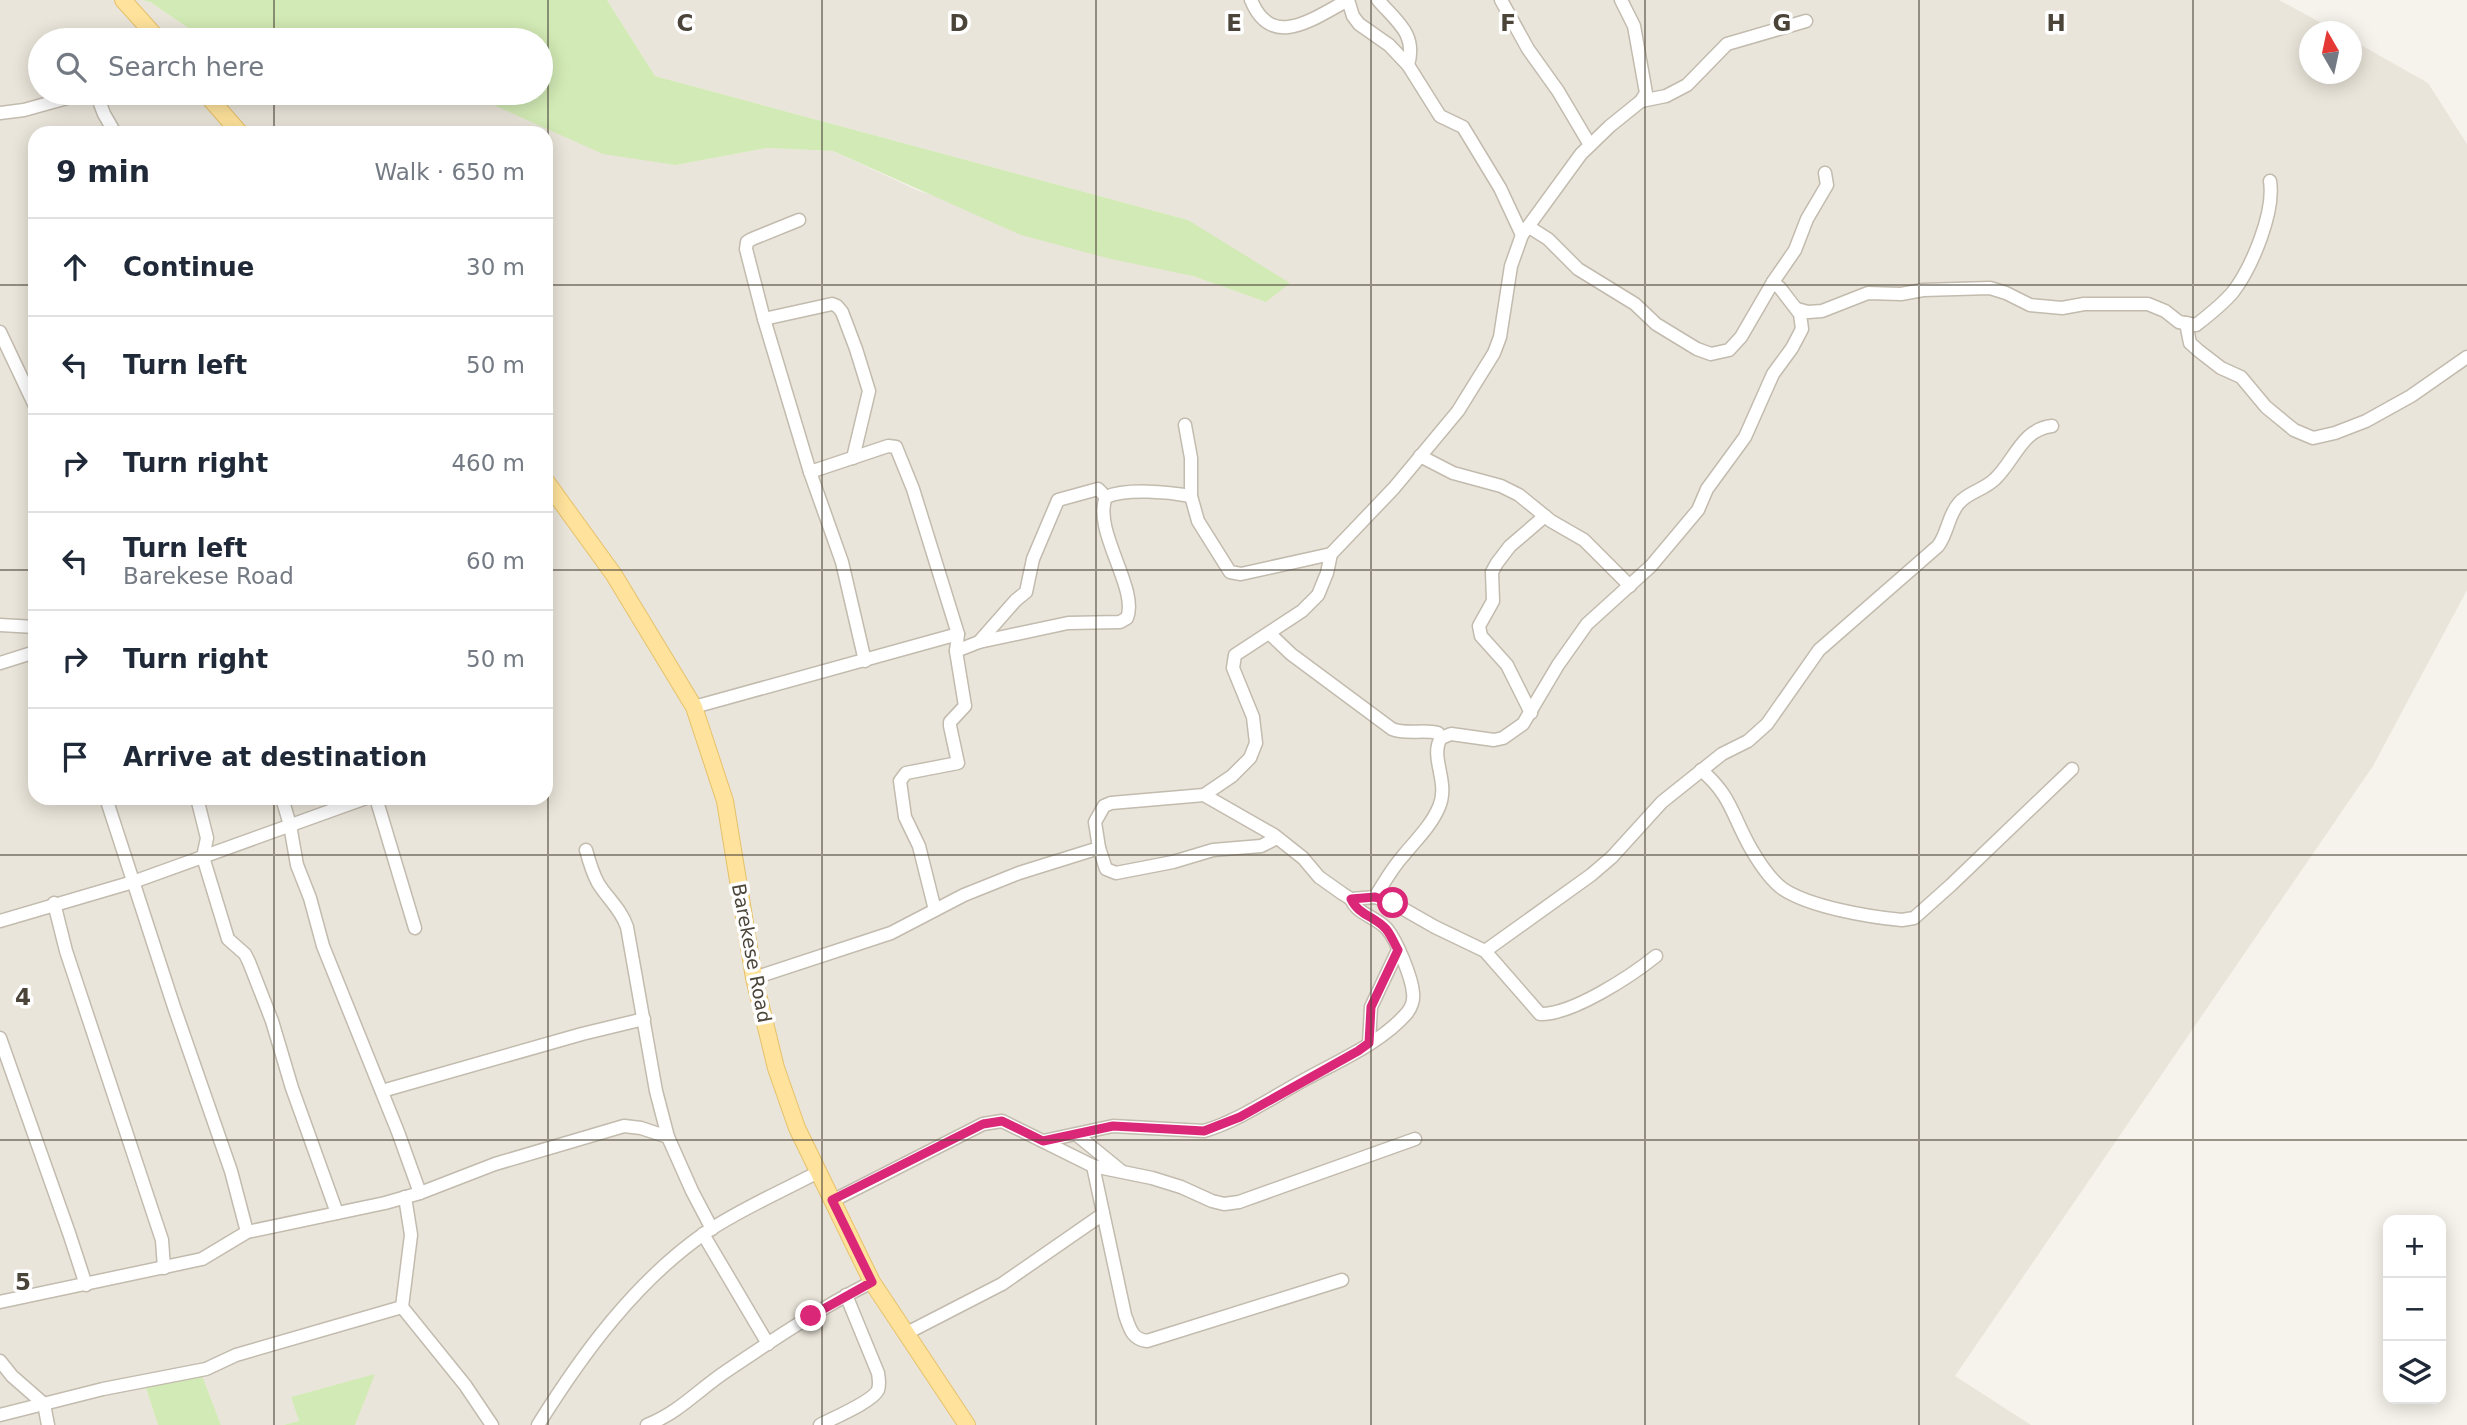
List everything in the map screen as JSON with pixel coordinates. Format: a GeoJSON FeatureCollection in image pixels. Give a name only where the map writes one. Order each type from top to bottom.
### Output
{"type":"FeatureCollection","features":[{"type":"Feature","properties":{"kind":"main road"},"geometry":{"type":"LineString","coordinates":[[123,0],[148,28]]}},
{"type":"Feature","properties":{"kind":"main road"},"geometry":{"type":"LineString","coordinates":[[216,105],[234,126]]}},
{"type":"Feature","properties":{"kind":"main road","name":"Barekese Road"},"geometry":{"type":"LineString","coordinates":[[553,493],[614,575],[694,707],[725,801],[754,978],[776,1068],[797,1128],[872,1282],[967,1425]]}},
{"type":"Feature","properties":{"kind":"street"},"geometry":{"type":"LineString","coordinates":[[1251,0],[1262,19],[1272,26],[1280,27],[1307,22],[1348,0],[1353,16],[1359,24],[1389,45],[1408,65],[1440,116],[1463,127],[1525,231],[1548,239],[1578,269],[1635,304],[1656,324],[1696,349],[1711,354],[1729,350],[1741,337],[1795,250],[1807,219],[1827,185],[1825,173]]}},
{"type":"Feature","properties":{"kind":"street"},"geometry":{"type":"LineString","coordinates":[[1378,0],[1409,38],[1412,47],[1408,65]]}},
{"type":"Feature","properties":{"kind":"street"},"geometry":{"type":"LineString","coordinates":[[1501,0],[1528,49],[1558,90],[1590,145]]}},
{"type":"Feature","properties":{"kind":"street"},"geometry":{"type":"LineString","coordinates":[[1278,838],[1261,846],[1213,850],[1173,862],[1116,873],[1106,869],[1095,822],[1104,806],[1111,803],[1204,795],[1232,776],[1253,751],[1256,743],[1253,717],[1232,662],[1241,650],[1302,611],[1318,594],[1331,554],[1394,488],[1458,411],[1494,353],[1500,337],[1511,266],[1525,231],[1590,145],[1641,101],[1646,90],[1644,75],[1634,26],[1621,0]]}},
{"type":"Feature","properties":{"kind":"street"},"geometry":{"type":"LineString","coordinates":[[1641,101],[1666,96],[1687,85],[1727,44],[1806,21]]}},
{"type":"Feature","properties":{"kind":"street"},"geometry":{"type":"LineString","coordinates":[[0,113],[42,105]]}},
{"type":"Feature","properties":{"kind":"street"},"geometry":{"type":"LineString","coordinates":[[102,105],[112,126]]}},
{"type":"Feature","properties":{"kind":"street"},"geometry":{"type":"LineString","coordinates":[[1797,309],[1808,312],[1822,311],[1868,293],[1990,288],[2030,305],[2062,308],[2084,304],[2148,304],[2165,311],[2179,322],[2196,325],[2216,310],[2234,291],[2253,254],[2267,216],[2272,194],[2270,181]]}},
{"type":"Feature","properties":{"kind":"street"},"geometry":{"type":"LineString","coordinates":[[799,220],[752,239],[746,245],[764,319],[810,472],[842,562],[865,661]]}},
{"type":"Feature","properties":{"kind":"street"},"geometry":{"type":"LineString","coordinates":[[1441,738],[1451,734],[1494,740],[1503,738],[1523,724],[1558,665],[1587,624],[1651,566],[1698,510],[1707,489],[1745,437],[1773,374],[1802,329],[1797,309],[1773,282]]}},
{"type":"Feature","properties":{"kind":"street"},"geometry":{"type":"LineString","coordinates":[[764,319],[832,304],[842,312],[869,391],[853,458]]}},
{"type":"Feature","properties":{"kind":"street"},"geometry":{"type":"LineString","coordinates":[[2186,323],[2190,343],[2221,368],[2242,377],[2266,407],[2294,430],[2313,438],[2366,421],[2411,396],[2467,357]]}},
{"type":"Feature","properties":{"kind":"street"},"geometry":{"type":"LineString","coordinates":[[0,336],[28,392]]}},
{"type":"Feature","properties":{"kind":"street"},"geometry":{"type":"LineString","coordinates":[[1185,425],[1191,458],[1191,496],[1203,533],[1230,572],[1241,575],[1331,554]]}},
{"type":"Feature","properties":{"kind":"street"},"geometry":{"type":"LineString","coordinates":[[1485,951],[1612,857],[1662,802],[1722,754],[1748,741],[1767,724],[1819,650],[1938,546],[1963,498],[1992,482],[2031,432],[2052,426]]}},
{"type":"Feature","properties":{"kind":"street"},"geometry":{"type":"LineString","coordinates":[[810,472],[888,446],[896,447],[914,489],[958,634],[956,651],[965,706],[950,722],[958,763],[905,773],[900,780],[905,817],[919,846],[935,910]]}},
{"type":"Feature","properties":{"kind":"street"},"geometry":{"type":"LineString","coordinates":[[1420,456],[1453,473],[1501,486],[1519,495],[1545,516],[1584,540],[1630,586]]}},
{"type":"Feature","properties":{"kind":"street"},"geometry":{"type":"LineString","coordinates":[[979,642],[1026,592],[1033,559],[1058,500],[1098,489],[1106,497]]}},
{"type":"Feature","properties":{"kind":"street"},"geometry":{"type":"LineString","coordinates":[[1106,497],[1170,492],[1191,496]]}},
{"type":"Feature","properties":{"kind":"street"},"geometry":{"type":"LineString","coordinates":[[956,651],[979,642],[1068,624],[1120,622],[1127,618],[1129,603],[1108,536],[1104,502],[1106,497]]}},
{"type":"Feature","properties":{"kind":"street"},"geometry":{"type":"LineString","coordinates":[[1531,713],[1507,665],[1481,636],[1479,626],[1492,607],[1492,572],[1497,563],[1510,546],[1545,516]]}},
{"type":"Feature","properties":{"kind":"street"},"geometry":{"type":"LineString","coordinates":[[0,625],[28,627]]}},
{"type":"Feature","properties":{"kind":"street"},"geometry":{"type":"LineString","coordinates":[[1269,633],[1291,654],[1392,729],[1400,732],[1431,731],[1438,733],[1441,738],[1438,748],[1444,792],[1439,808],[1375,897]]}},
{"type":"Feature","properties":{"kind":"street"},"geometry":{"type":"LineString","coordinates":[[694,707],[958,634]]}},
{"type":"Feature","properties":{"kind":"street"},"geometry":{"type":"LineString","coordinates":[[0,663],[28,654]]}},
{"type":"Feature","properties":{"kind":"street"},"geometry":{"type":"LineString","coordinates":[[1701,770],[1716,782],[1728,799],[1750,847],[1773,881],[1784,890],[1815,904],[1902,920],[1914,918],[2072,769]]}},
{"type":"Feature","properties":{"kind":"street"},"geometry":{"type":"LineString","coordinates":[[1043,1141],[1113,1126],[1204,1131],[1218,1127],[1369,1043],[1409,1010],[1414,996],[1411,981],[1388,930],[1360,912],[1351,899],[1319,877],[1303,858],[1278,838],[1204,795]]}},
{"type":"Feature","properties":{"kind":"street"},"geometry":{"type":"LineString","coordinates":[[108,805],[230,1171],[247,1232]]}},
{"type":"Feature","properties":{"kind":"street"},"geometry":{"type":"LineString","coordinates":[[199,805],[208,838],[203,857],[228,939],[245,954],[272,1021],[292,1088],[337,1213]]}},
{"type":"Feature","properties":{"kind":"street"},"geometry":{"type":"LineString","coordinates":[[284,805],[297,865],[310,898],[323,946],[420,1193]]}},
{"type":"Feature","properties":{"kind":"street"},"geometry":{"type":"LineString","coordinates":[[0,921],[133,881],[346,805]]}},
{"type":"Feature","properties":{"kind":"street"},"geometry":{"type":"LineString","coordinates":[[378,805],[415,929]]}},
{"type":"Feature","properties":{"kind":"street"},"geometry":{"type":"LineString","coordinates":[[754,978],[891,933],[964,895],[1019,873],[1099,848]]}},
{"type":"Feature","properties":{"kind":"street"},"geometry":{"type":"LineString","coordinates":[[586,850],[600,886],[623,916],[627,927],[656,1091],[668,1137],[708,1231],[768,1344]]}},
{"type":"Feature","properties":{"kind":"street"},"geometry":{"type":"LineString","coordinates":[[1351,899],[1375,897],[1393,903],[1485,951],[1540,1014],[1547,1014],[1609,989],[1656,956]]}},
{"type":"Feature","properties":{"kind":"street"},"geometry":{"type":"LineString","coordinates":[[54,903],[66,951],[162,1240],[164,1268]]}},
{"type":"Feature","properties":{"kind":"street"},"geometry":{"type":"LineString","coordinates":[[1369,1043],[1371,1007],[1398,950]]}},
{"type":"Feature","properties":{"kind":"street"},"geometry":{"type":"LineString","coordinates":[[382,1091],[644,1019]]}},
{"type":"Feature","properties":{"kind":"street"},"geometry":{"type":"LineString","coordinates":[[0,1038],[86,1285]]}},
{"type":"Feature","properties":{"kind":"street"},"geometry":{"type":"LineString","coordinates":[[832,1200],[995,1120],[1093,1166],[1181,1187],[1212,1202],[1232,1203],[1333,1170],[1415,1139]]}},
{"type":"Feature","properties":{"kind":"street"},"geometry":{"type":"LineString","coordinates":[[0,1303],[202,1259],[247,1232],[405,1198],[495,1164],[624,1126],[641,1128],[668,1137]]}},
{"type":"Feature","properties":{"kind":"street"},"geometry":{"type":"LineString","coordinates":[[1077,1135],[1121,1171]]}},
{"type":"Feature","properties":{"kind":"street"},"geometry":{"type":"LineString","coordinates":[[1093,1166],[1125,1315],[1133,1335],[1139,1340],[1147,1341],[1342,1280]]}},
{"type":"Feature","properties":{"kind":"street"},"geometry":{"type":"LineString","coordinates":[[538,1425],[563,1385],[633,1295],[659,1270],[708,1231],[818,1172]]}},
{"type":"Feature","properties":{"kind":"street"},"geometry":{"type":"LineString","coordinates":[[405,1198],[411,1236],[402,1307],[466,1385],[492,1425]]}},
{"type":"Feature","properties":{"kind":"street"},"geometry":{"type":"LineString","coordinates":[[905,1334],[1002,1284],[1104,1214]]}},
{"type":"Feature","properties":{"kind":"street"},"geometry":{"type":"LineString","coordinates":[[647,1425],[669,1421],[725,1371],[846,1295],[872,1282]]}},
{"type":"Feature","properties":{"kind":"street"},"geometry":{"type":"LineString","coordinates":[[820,1425],[865,1401],[876,1393],[879,1385],[878,1373],[846,1295]]}},
{"type":"Feature","properties":{"kind":"street"},"geometry":{"type":"LineString","coordinates":[[0,1415],[103,1389],[206,1369],[236,1355],[402,1307]]}},
{"type":"Feature","properties":{"kind":"street"},"geometry":{"type":"LineString","coordinates":[[0,1361],[12,1376],[44,1404],[48,1425]]}},
{"type":"Feature","properties":{"kind":"shaded area"},"geometry":{"type":"Polygon","coordinates":[[[0,0],[142,0],[150,2],[188,28],[28,28],[28,105],[496,105],[676,165],[767,148],[833,151],[919,191],[1193,276],[1266,302],[1188,220],[655,76],[607,0],[2279,0],[2318,21],[2299,21],[2299,84],[2362,84],[2362,46],[2428,83],[2467,144],[2467,590],[2373,766],[1955,1376],[2031,1425],[355,1425],[374,1375],[291,1397],[299,1421],[283,1425],[221,1425],[201,1373],[145,1385],[158,1425],[0,1425],[0,0]]]}},
{"type":"Feature","properties":{"kind":"green space"},"geometry":{"type":"Polygon","coordinates":[[[142,0],[607,0],[655,76],[1188,220],[1290,283],[1266,302],[1193,276],[1111,259],[1021,235],[833,151],[767,148],[676,165],[603,154],[553,132],[553,126],[541,126],[494,105],[553,105],[553,28],[188,28],[150,2],[142,0]]]}},
{"type":"Feature","properties":{"kind":"green space"},"geometry":{"type":"Polygon","coordinates":[[[201,1373],[221,1425],[158,1425],[145,1385],[201,1373]]]}},
{"type":"Feature","properties":{"kind":"green space"},"geometry":{"type":"Polygon","coordinates":[[[375,1374],[355,1425],[283,1425],[299,1421],[291,1397],[375,1374]]]}},
{"type":"Feature","properties":{"kind":"route"},"geometry":{"type":"LineString","coordinates":[[811,1316],[872,1282],[832,1200],[983,1124],[1002,1121],[1043,1141],[1113,1126],[1204,1131],[1240,1117],[1358,1051],[1369,1043],[1371,1007],[1398,950],[1388,930],[1360,912],[1351,899],[1375,897],[1393,903]]}}]}
